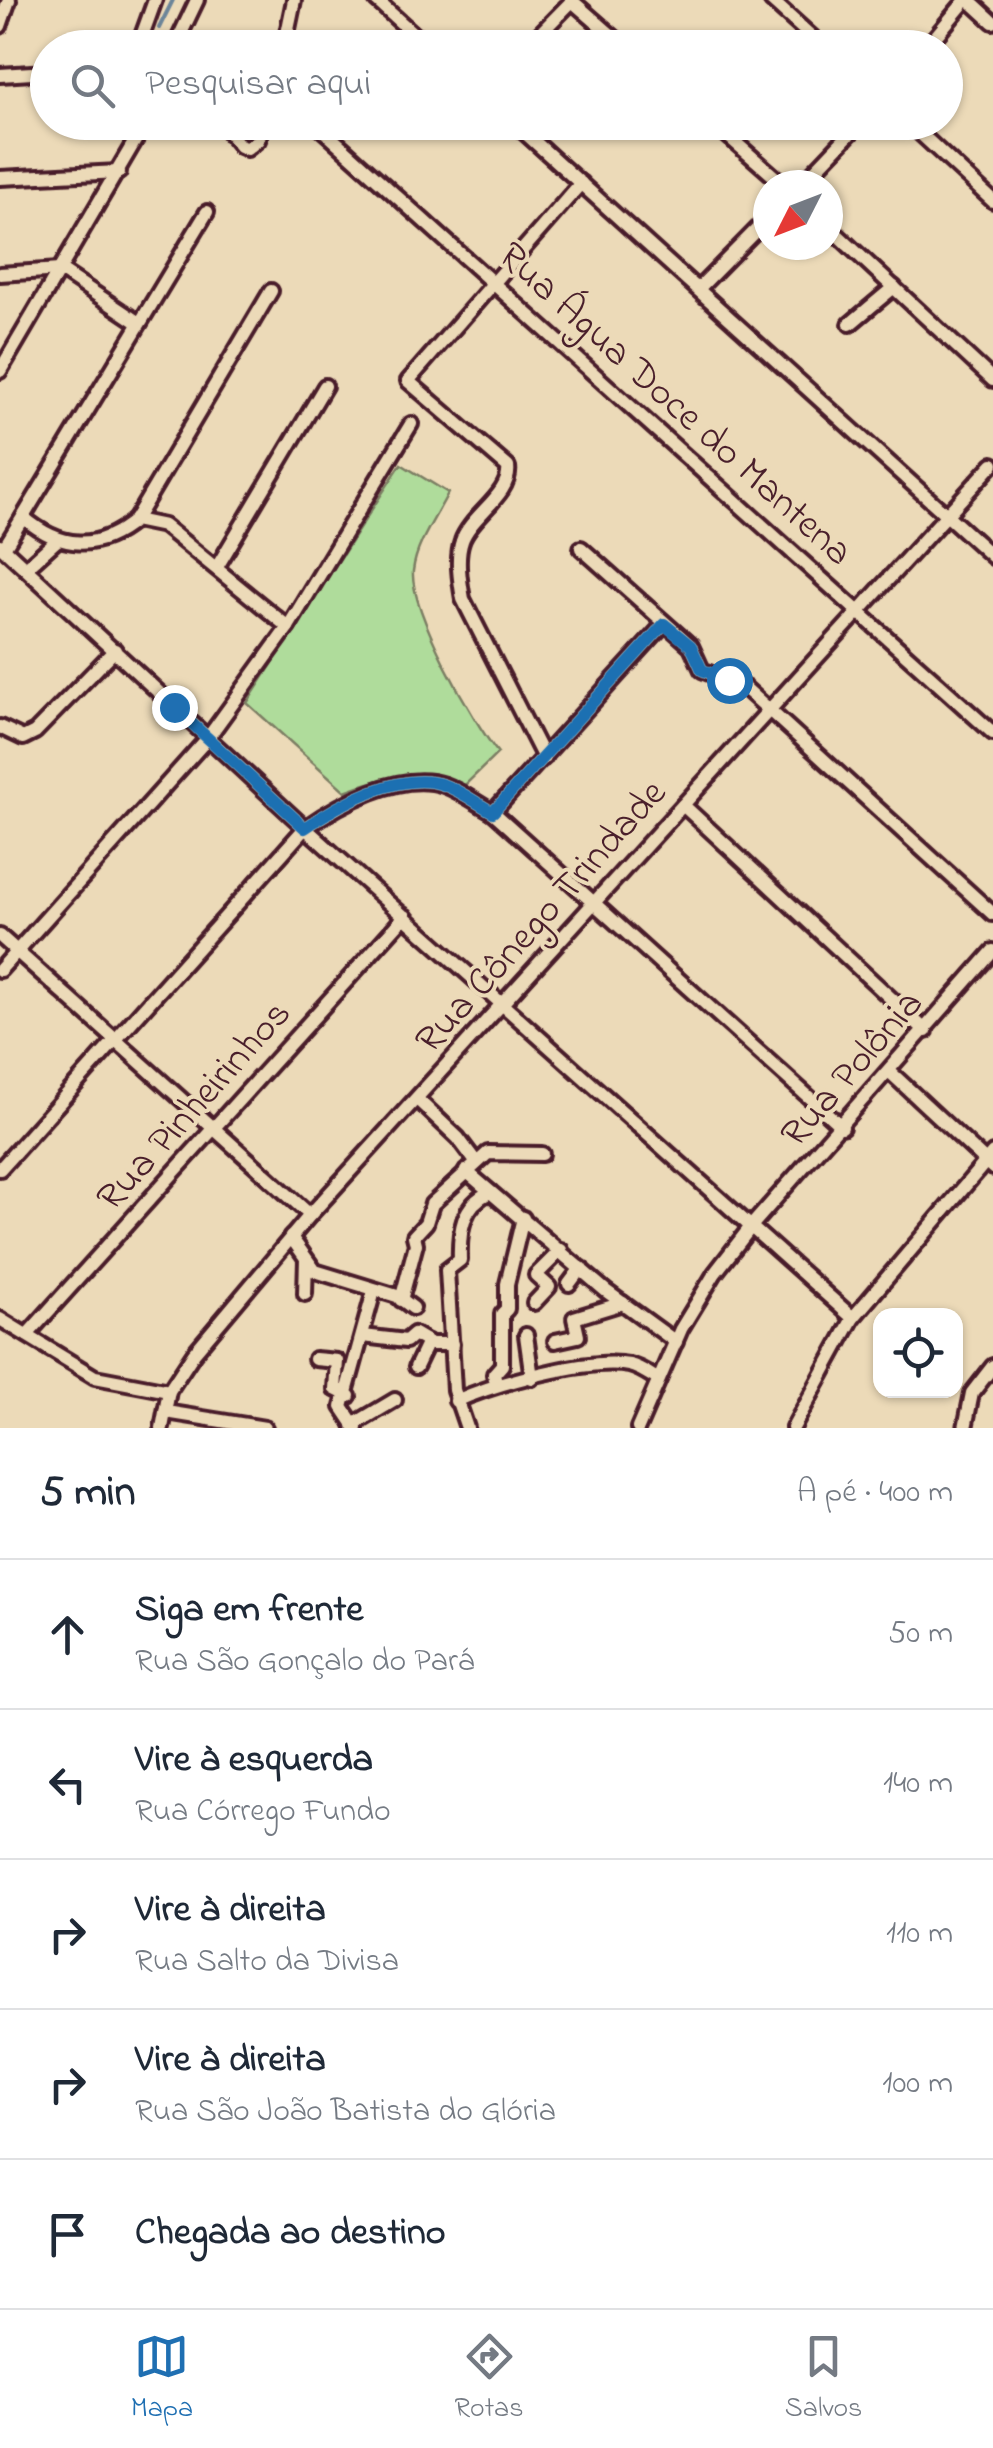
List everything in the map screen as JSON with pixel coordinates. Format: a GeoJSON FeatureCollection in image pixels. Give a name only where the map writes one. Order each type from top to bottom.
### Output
{"type":"FeatureCollection","features":[{"type":"Feature","properties":{"kind":"street"},"geometry":{"type":"LineString","coordinates":[[0,26],[9,0]]}},
{"type":"Feature","properties":{"kind":"street"},"geometry":{"type":"LineString","coordinates":[[144,30],[155,0]]}},
{"type":"Feature","properties":{"kind":"street"},"geometry":{"type":"LineString","coordinates":[[182,30],[196,0]]}},
{"type":"Feature","properties":{"kind":"street"},"geometry":{"type":"LineString","coordinates":[[288,30],[294,0]]}},
{"type":"Feature","properties":{"kind":"street"},"geometry":{"type":"LineString","coordinates":[[376,0],[409,30]]}},
{"type":"Feature","properties":{"kind":"street"},"geometry":{"type":"LineString","coordinates":[[543,30],[572,0],[606,30]]}},
{"type":"Feature","properties":{"kind":"street"},"geometry":{"type":"LineString","coordinates":[[771,0],[804,30]]}},
{"type":"Feature","properties":{"kind":"street"},"geometry":{"type":"LineString","coordinates":[[941,30],[967,0],[993,22]]}},
{"type":"Feature","properties":{"kind":"street"},"geometry":{"type":"LineString","coordinates":[[0,75],[30,73]]}},
{"type":"Feature","properties":{"kind":"street"},"geometry":{"type":"LineString","coordinates":[[0,371],[136,140]]}},
{"type":"Feature","properties":{"kind":"street"},"geometry":{"type":"LineString","coordinates":[[235,140],[247,148],[258,140]]}},
{"type":"Feature","properties":{"kind":"street","name":"Rua Água Doce do Mantena"},"geometry":{"type":"LineString","coordinates":[[335,140],[495,280],[993,733]]}},
{"type":"Feature","properties":{"kind":"street"},"geometry":{"type":"LineString","coordinates":[[532,140],[993,557]]}},
{"type":"Feature","properties":{"kind":"street"},"geometry":{"type":"LineString","coordinates":[[733,140],[767,170]]}},
{"type":"Feature","properties":{"kind":"street"},"geometry":{"type":"LineString","coordinates":[[815,170],[844,140]]}},
{"type":"Feature","properties":{"kind":"street"},"geometry":{"type":"LineString","coordinates":[[928,140],[993,200]]}},
{"type":"Feature","properties":{"kind":"street"},"geometry":{"type":"LineString","coordinates":[[0,178],[119,172]]}},
{"type":"Feature","properties":{"kind":"street"},"geometry":{"type":"LineString","coordinates":[[544,758],[464,599],[459,576],[462,541],[510,474],[508,466],[408,381],[581,184]]}},
{"type":"Feature","properties":{"kind":"street"},"geometry":{"type":"LineString","coordinates":[[207,212],[2,546],[305,828],[753,1224],[853,1318]]}},
{"type":"Feature","properties":{"kind":"street"},"geometry":{"type":"LineString","coordinates":[[698,288],[753,233]]}},
{"type":"Feature","properties":{"kind":"street"},"geometry":{"type":"LineString","coordinates":[[843,240],[993,380]]}},
{"type":"Feature","properties":{"kind":"street"},"geometry":{"type":"LineString","coordinates":[[0,274],[60,270],[139,323]]}},
{"type":"Feature","properties":{"kind":"street"},"geometry":{"type":"LineString","coordinates":[[850,324],[894,287]]}},
{"type":"Feature","properties":{"kind":"street"},"geometry":{"type":"LineString","coordinates":[[23,517],[56,541],[88,542],[116,536],[135,520],[270,291]]}},
{"type":"Feature","properties":{"kind":"street"},"geometry":{"type":"LineString","coordinates":[[216,567],[325,386]]}},
{"type":"Feature","properties":{"kind":"street"},"geometry":{"type":"LineString","coordinates":[[0,970],[208,739],[288,627],[411,424]]}},
{"type":"Feature","properties":{"kind":"street","name":"Rua Cônego Trindade"},"geometry":{"type":"LineString","coordinates":[[162,1428],[170,1391],[194,1353],[291,1237],[993,464]]}},
{"type":"Feature","properties":{"kind":"street"},"geometry":{"type":"LineString","coordinates":[[135,520],[164,526],[288,627]]}},
{"type":"Feature","properties":{"kind":"street"},"geometry":{"type":"LineString","coordinates":[[26,568],[56,541]]}},
{"type":"Feature","properties":{"kind":"street"},"geometry":{"type":"LineString","coordinates":[[581,548],[620,578],[691,646],[702,670],[745,688],[993,914]]}},
{"type":"Feature","properties":{"kind":"street"},"geometry":{"type":"LineString","coordinates":[[493,812],[664,624]]}},
{"type":"Feature","properties":{"kind":"street"},"geometry":{"type":"LineString","coordinates":[[0,726],[23,738],[35,732],[115,650]]}},
{"type":"Feature","properties":{"kind":"street"},"geometry":{"type":"LineString","coordinates":[[0,1169],[305,828],[342,802],[412,785],[442,784],[493,812],[842,1127]]}},
{"type":"Feature","properties":{"kind":"street"},"geometry":{"type":"LineString","coordinates":[[682,805],[926,1031]]}},
{"type":"Feature","properties":{"kind":"street","name":"Rua Pinheirinhos"},"geometry":{"type":"LineString","coordinates":[[27,1335],[405,916]]}},
{"type":"Feature","properties":{"kind":"street"},"geometry":{"type":"LineString","coordinates":[[0,936],[310,1215]]}},
{"type":"Feature","properties":{"kind":"street","name":"Rua Polônia"},"geometry":{"type":"LineString","coordinates":[[638,1428],[658,1378],[715,1273],[753,1224],[993,951]]}},
{"type":"Feature","properties":{"kind":"street"},"geometry":{"type":"LineString","coordinates":[[793,1428],[853,1318],[991,1161],[890,1072]]}},
{"type":"Feature","properties":{"kind":"street"},"geometry":{"type":"LineString","coordinates":[[417,1099],[458,1138],[471,1166],[490,1192],[676,1342]]}},
{"type":"Feature","properties":{"kind":"street"},"geometry":{"type":"LineString","coordinates":[[291,1237],[316,1272],[407,1304],[414,1236],[426,1223],[432,1204],[488,1152],[542,1154]]}},
{"type":"Feature","properties":{"kind":"street"},"geometry":{"type":"LineString","coordinates":[[468,1428],[456,1401],[446,1270],[460,1260],[458,1233],[466,1213],[478,1198],[490,1192]]}},
{"type":"Feature","properties":{"kind":"street"},"geometry":{"type":"LineString","coordinates":[[496,1384],[494,1374],[502,1365],[502,1314],[507,1309],[507,1284],[523,1218]]}},
{"type":"Feature","properties":{"kind":"street"},"geometry":{"type":"LineString","coordinates":[[534,1303],[550,1288],[536,1276],[561,1250]]}},
{"type":"Feature","properties":{"kind":"street"},"geometry":{"type":"LineString","coordinates":[[305,1294],[306,1256]]}},
{"type":"Feature","properties":{"kind":"street"},"geometry":{"type":"LineString","coordinates":[[570,1284],[581,1268]]}},
{"type":"Feature","properties":{"kind":"street"},"geometry":{"type":"LineString","coordinates":[[374,1291],[342,1408],[355,1427],[373,1409],[395,1400]]}},
{"type":"Feature","properties":{"kind":"street"},"geometry":{"type":"LineString","coordinates":[[555,1341],[578,1336],[574,1318],[623,1303]]}},
{"type":"Feature","properties":{"kind":"street"},"geometry":{"type":"LineString","coordinates":[[0,1319],[95,1377],[170,1391]]}},
{"type":"Feature","properties":{"kind":"street"},"geometry":{"type":"LineString","coordinates":[[363,1336],[406,1341],[414,1334],[428,1342],[452,1344]]}},
{"type":"Feature","properties":{"kind":"street"},"geometry":{"type":"LineString","coordinates":[[526,1336],[532,1378]]}},
{"type":"Feature","properties":{"kind":"street"},"geometry":{"type":"LineString","coordinates":[[416,1366],[428,1342]]}},
{"type":"Feature","properties":{"kind":"street"},"geometry":{"type":"LineString","coordinates":[[315,1360],[336,1362],[335,1390],[348,1396]]}},
{"type":"Feature","properties":{"kind":"street"},"geometry":{"type":"LineString","coordinates":[[456,1401],[496,1384],[588,1364],[630,1366],[658,1378]]}},
{"type":"Feature","properties":{"kind":"street"},"geometry":{"type":"LineString","coordinates":[[965,1428],[972,1393],[993,1366]]}},
{"type":"Feature","properties":{"kind":"street"},"geometry":{"type":"LineString","coordinates":[[166,1412],[265,1428]]}},
{"type":"Feature","properties":{"kind":"green space"},"geometry":{"type":"Polygon","coordinates":[[[401,464],[448,493],[418,551],[413,571],[415,589],[445,665],[498,753],[465,785],[420,775],[375,781],[345,791],[247,703],[401,464]]]}},
{"type":"Feature","properties":{"kind":"waterway"},"geometry":{"type":"LineString","coordinates":[[159,28],[173,0]]}},
{"type":"Feature","properties":{"kind":"route"},"geometry":{"type":"LineString","coordinates":[[174,707],[305,828],[342,802],[412,785],[442,784],[493,812],[664,624],[691,646],[702,670],[729,680]]}}]}
